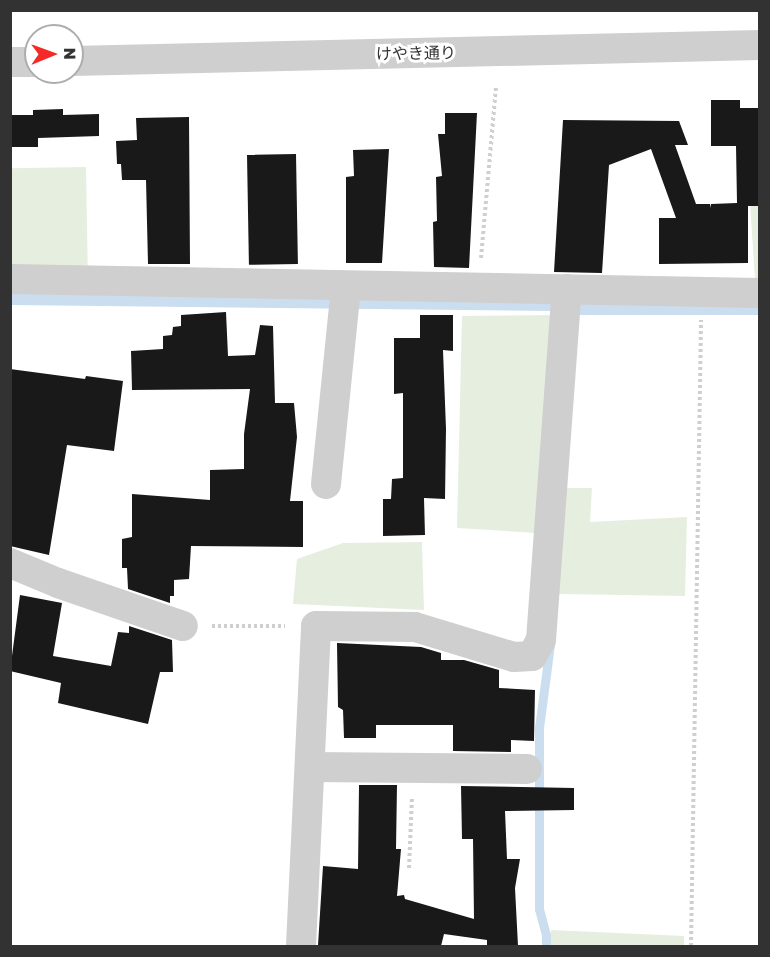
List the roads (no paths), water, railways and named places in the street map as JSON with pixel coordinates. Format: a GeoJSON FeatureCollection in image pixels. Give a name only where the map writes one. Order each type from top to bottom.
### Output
{"type":"FeatureCollection","features":[{"type":"Feature","properties":{"kind":"street","name":"けやき通り"},"geometry":{"type":"LineString","coordinates":[[84,61],[759,45]]}},
{"type":"Feature","properties":{"kind":"street"},"geometry":{"type":"LineString","coordinates":[[10,279],[345,296],[479,287],[566,301],[759,293]]}},
{"type":"Feature","properties":{"kind":"street"},"geometry":{"type":"LineString","coordinates":[[326,484],[345,296]]}},
{"type":"Feature","properties":{"kind":"street"},"geometry":{"type":"LineString","coordinates":[[301,946],[316,626],[415,627],[514,657],[532,656],[541,640],[566,301]]}},
{"type":"Feature","properties":{"kind":"street"},"geometry":{"type":"LineString","coordinates":[[10,563],[58,583],[183,626]]}},
{"type":"Feature","properties":{"kind":"street"},"geometry":{"type":"LineString","coordinates":[[310,767],[526,769]]}},
{"type":"Feature","properties":{"kind":"water"},"geometry":{"type":"Polygon","coordinates":[[[11,291],[759,305],[760,315],[574,315],[553,311],[11,305],[11,291]]]}},
{"type":"Feature","properties":{"kind":"waterway"},"geometry":{"type":"LineString","coordinates":[[546,946],[546,935],[539,909],[539,728],[550,645]]}}]}
